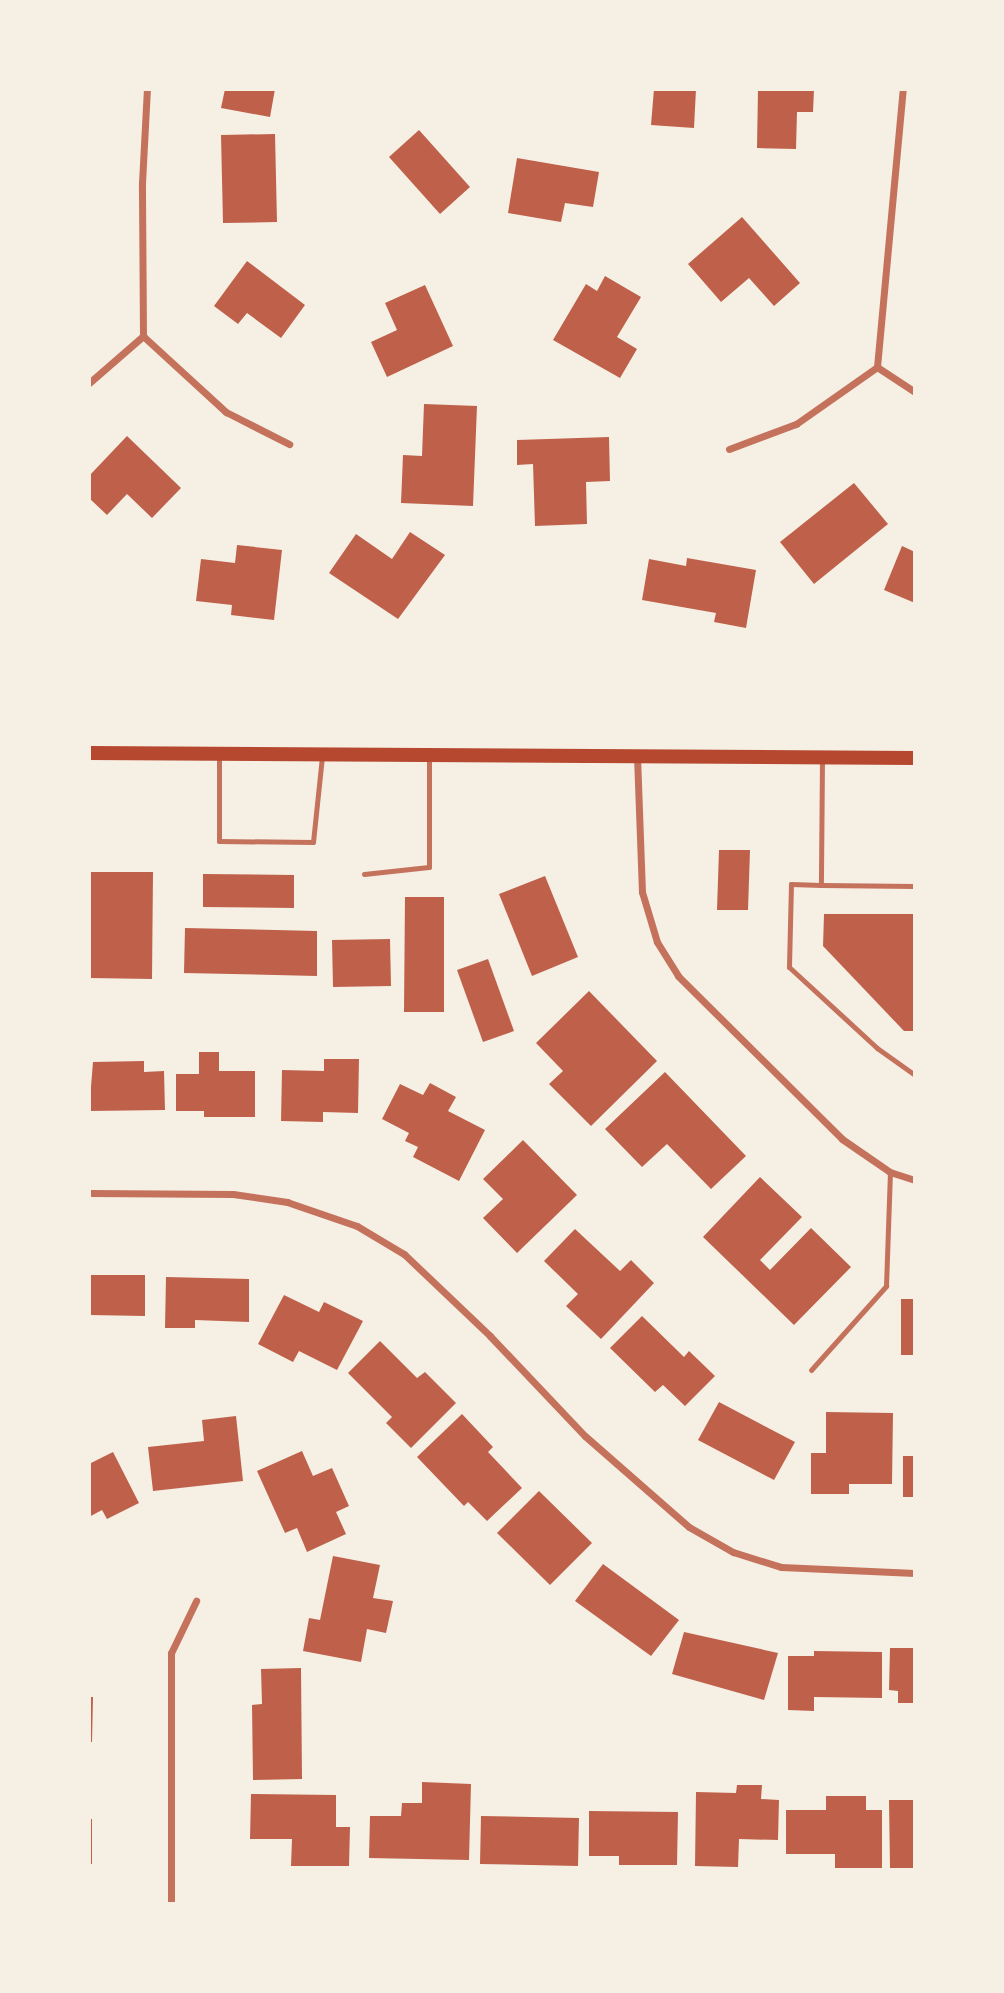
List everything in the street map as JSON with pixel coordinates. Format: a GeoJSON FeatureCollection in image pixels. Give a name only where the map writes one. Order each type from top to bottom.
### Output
{"type":"FeatureCollection","features":[{"type":"Feature","properties":{"kind":"main road"},"geometry":{"type":"LineString","coordinates":[[89,753],[915,758]]}},
{"type":"Feature","properties":{"kind":"street"},"geometry":{"type":"LineString","coordinates":[[147,89],[142,183],[143,336],[226,412],[289,443]]}},
{"type":"Feature","properties":{"kind":"street"},"geometry":{"type":"LineString","coordinates":[[729,449],[796,424],[877,367],[903,89]]}},
{"type":"Feature","properties":{"kind":"street"},"geometry":{"type":"LineString","coordinates":[[89,383],[143,336]]}},
{"type":"Feature","properties":{"kind":"street"},"geometry":{"type":"LineString","coordinates":[[877,367],[915,392]]}},
{"type":"Feature","properties":{"kind":"street"},"geometry":{"type":"LineString","coordinates":[[637,756],[642,892],[657,942],[678,976],[842,1139],[890,1172],[915,1180]]}},
{"type":"Feature","properties":{"kind":"street"},"geometry":{"type":"LineString","coordinates":[[89,1193],[233,1194],[287,1202],[357,1226],[404,1254],[490,1336],[585,1436],[690,1527],[733,1552],[781,1567],[915,1573]]}},
{"type":"Feature","properties":{"kind":"street"},"geometry":{"type":"LineString","coordinates":[[171,1904],[171,1653],[196,1601]]}},
{"type":"Feature","properties":{"kind":"lane"},"geometry":{"type":"LineString","coordinates":[[219,754],[219,841],[313,842],[323,754]]}},
{"type":"Feature","properties":{"kind":"lane"},"geometry":{"type":"LineString","coordinates":[[364,874],[429,867],[429,755]]}},
{"type":"Feature","properties":{"kind":"lane"},"geometry":{"type":"LineString","coordinates":[[821,757],[821,885]]}},
{"type":"Feature","properties":{"kind":"lane"},"geometry":{"type":"LineString","coordinates":[[915,886],[791,884],[789,967],[877,1048],[915,1075]]}},
{"type":"Feature","properties":{"kind":"lane"},"geometry":{"type":"LineString","coordinates":[[811,1370],[886,1286],[890,1172]]}},
{"type":"Feature","properties":{"kind":"building"},"geometry":{"type":"Polygon","coordinates":[[[225,89],[275,89],[270,117],[221,108],[225,89]]]}},
{"type":"Feature","properties":{"kind":"building"},"geometry":{"type":"Polygon","coordinates":[[[654,89],[696,89],[694,128],[651,125],[654,89]]]}},
{"type":"Feature","properties":{"kind":"building"},"geometry":{"type":"Polygon","coordinates":[[[758,89],[814,89],[813,112],[797,112],[796,149],[757,148],[758,89]]]}},
{"type":"Feature","properties":{"kind":"building"},"geometry":{"type":"Polygon","coordinates":[[[419,130],[470,187],[440,214],[389,157],[419,130]]]}},
{"type":"Feature","properties":{"kind":"building"},"geometry":{"type":"Polygon","coordinates":[[[275,134],[277,222],[223,223],[221,135],[275,134]]]}},
{"type":"Feature","properties":{"kind":"building"},"geometry":{"type":"Polygon","coordinates":[[[517,158],[599,172],[593,207],[565,203],[561,222],[508,213],[517,158]]]}},
{"type":"Feature","properties":{"kind":"building"},"geometry":{"type":"Polygon","coordinates":[[[742,217],[800,283],[774,306],[749,278],[721,302],[688,264],[742,217]]]}},
{"type":"Feature","properties":{"kind":"building"},"geometry":{"type":"Polygon","coordinates":[[[247,261],[305,305],[281,338],[247,313],[238,324],[214,306],[247,261]]]}},
{"type":"Feature","properties":{"kind":"building"},"geometry":{"type":"Polygon","coordinates":[[[605,276],[641,297],[617,337],[637,349],[620,378],[553,340],[586,284],[597,291],[605,276]]]}},
{"type":"Feature","properties":{"kind":"building"},"geometry":{"type":"Polygon","coordinates":[[[425,285],[453,346],[387,377],[371,342],[397,330],[385,303],[425,285]]]}},
{"type":"Feature","properties":{"kind":"building"},"geometry":{"type":"Polygon","coordinates":[[[424,404],[477,406],[473,506],[401,503],[403,455],[422,456],[424,404]]]}},
{"type":"Feature","properties":{"kind":"building"},"geometry":{"type":"Polygon","coordinates":[[[127,436],[181,488],[152,518],[127,494],[107,515],[89,498],[89,476],[127,436]]]}},
{"type":"Feature","properties":{"kind":"building"},"geometry":{"type":"Polygon","coordinates":[[[609,437],[610,481],[586,482],[587,524],[535,526],[533,464],[517,465],[517,440],[609,437]]]}},
{"type":"Feature","properties":{"kind":"building"},"geometry":{"type":"Polygon","coordinates":[[[854,483],[888,524],[814,584],[780,542],[854,483]]]}},
{"type":"Feature","properties":{"kind":"building"},"geometry":{"type":"Polygon","coordinates":[[[410,532],[445,555],[398,619],[329,573],[356,534],[392,559],[410,532]]]}},
{"type":"Feature","properties":{"kind":"building"},"geometry":{"type":"Polygon","coordinates":[[[237,545],[282,550],[274,620],[231,615],[232,605],[196,601],[201,559],[235,563],[237,545]]]}},
{"type":"Feature","properties":{"kind":"building"},"geometry":{"type":"Polygon","coordinates":[[[902,546],[915,552],[915,603],[884,590],[902,546]]]}},
{"type":"Feature","properties":{"kind":"building"},"geometry":{"type":"Polygon","coordinates":[[[687,558],[756,570],[746,628],[714,622],[716,613],[642,600],[649,559],[686,566],[687,558]]]}},
{"type":"Feature","properties":{"kind":"building"},"geometry":{"type":"Polygon","coordinates":[[[719,850],[750,850],[748,910],[717,910],[719,850]]]}},
{"type":"Feature","properties":{"kind":"building"},"geometry":{"type":"Polygon","coordinates":[[[90,872],[153,872],[152,979],[90,978],[90,872]]]}},
{"type":"Feature","properties":{"kind":"building"},"geometry":{"type":"Polygon","coordinates":[[[203,874],[294,875],[294,908],[203,907],[203,874]]]}},
{"type":"Feature","properties":{"kind":"building"},"geometry":{"type":"Polygon","coordinates":[[[545,876],[578,957],[532,976],[499,894],[545,876]]]}},
{"type":"Feature","properties":{"kind":"building"},"geometry":{"type":"Polygon","coordinates":[[[405,897],[444,897],[444,1012],[404,1012],[405,897]]]}},
{"type":"Feature","properties":{"kind":"building"},"geometry":{"type":"Polygon","coordinates":[[[824,914],[915,914],[915,1031],[904,1031],[823,946],[824,914]]]}},
{"type":"Feature","properties":{"kind":"building"},"geometry":{"type":"Polygon","coordinates":[[[185,928],[317,931],[317,976],[184,973],[185,928]]]}},
{"type":"Feature","properties":{"kind":"building"},"geometry":{"type":"Polygon","coordinates":[[[390,939],[391,986],[333,987],[332,940],[390,939]]]}},
{"type":"Feature","properties":{"kind":"building"},"geometry":{"type":"Polygon","coordinates":[[[488,959],[514,1031],[483,1042],[457,970],[488,959]]]}},
{"type":"Feature","properties":{"kind":"building"},"geometry":{"type":"Polygon","coordinates":[[[589,991],[657,1061],[591,1126],[549,1084],[563,1071],[536,1043],[589,991]]]}},
{"type":"Feature","properties":{"kind":"building"},"geometry":{"type":"Polygon","coordinates":[[[199,1052],[219,1052],[219,1071],[255,1071],[255,1117],[204,1117],[204,1111],[176,1111],[176,1074],[199,1074],[199,1052]]]}},
{"type":"Feature","properties":{"kind":"building"},"geometry":{"type":"Polygon","coordinates":[[[324,1059],[359,1059],[358,1113],[323,1112],[323,1122],[281,1121],[282,1070],[324,1071],[324,1059]]]}},
{"type":"Feature","properties":{"kind":"building"},"geometry":{"type":"Polygon","coordinates":[[[144,1061],[144,1072],[164,1071],[165,1110],[89,1111],[93,1062],[144,1061]]]}},
{"type":"Feature","properties":{"kind":"building"},"geometry":{"type":"Polygon","coordinates":[[[665,1072],[746,1156],[711,1189],[667,1144],[642,1167],[605,1129],[665,1072]]]}},
{"type":"Feature","properties":{"kind":"building"},"geometry":{"type":"Polygon","coordinates":[[[430,1083],[456,1097],[448,1111],[485,1130],[459,1181],[413,1157],[418,1147],[405,1141],[409,1133],[382,1119],[400,1084],[423,1095],[430,1083]]]}},
{"type":"Feature","properties":{"kind":"building"},"geometry":{"type":"Polygon","coordinates":[[[523,1140],[577,1195],[517,1253],[483,1218],[503,1199],[483,1179],[523,1140]]]}},
{"type":"Feature","properties":{"kind":"building"},"geometry":{"type":"Polygon","coordinates":[[[760,1177],[802,1217],[760,1260],[770,1270],[811,1228],[851,1267],[794,1325],[703,1237],[760,1177]]]}},
{"type":"Feature","properties":{"kind":"building"},"geometry":{"type":"Polygon","coordinates":[[[575,1229],[620,1271],[631,1260],[654,1283],[601,1339],[566,1306],[578,1294],[544,1261],[575,1229]]]}},
{"type":"Feature","properties":{"kind":"building"},"geometry":{"type":"Polygon","coordinates":[[[89,1275],[145,1275],[145,1316],[89,1315],[89,1275]]]}},
{"type":"Feature","properties":{"kind":"building"},"geometry":{"type":"Polygon","coordinates":[[[166,1277],[249,1279],[249,1322],[195,1320],[195,1328],[165,1328],[166,1277]]]}},
{"type":"Feature","properties":{"kind":"building"},"geometry":{"type":"Polygon","coordinates":[[[284,1295],[319,1312],[324,1302],[363,1321],[337,1370],[299,1351],[293,1362],[258,1344],[284,1295]]]}},
{"type":"Feature","properties":{"kind":"building"},"geometry":{"type":"Polygon","coordinates":[[[901,1299],[915,1299],[915,1355],[901,1355],[901,1299]]]}},
{"type":"Feature","properties":{"kind":"building"},"geometry":{"type":"Polygon","coordinates":[[[642,1316],[684,1357],[689,1351],[715,1376],[685,1406],[663,1385],[655,1392],[610,1348],[642,1316]]]}},
{"type":"Feature","properties":{"kind":"building"},"geometry":{"type":"Polygon","coordinates":[[[380,1341],[417,1378],[425,1372],[456,1403],[411,1448],[386,1423],[392,1417],[348,1373],[380,1341]]]}},
{"type":"Feature","properties":{"kind":"building"},"geometry":{"type":"Polygon","coordinates":[[[719,1402],[795,1442],[774,1480],[698,1440],[719,1402]]]}},
{"type":"Feature","properties":{"kind":"building"},"geometry":{"type":"Polygon","coordinates":[[[826,1412],[893,1413],[892,1484],[849,1484],[849,1494],[811,1494],[811,1453],[826,1453],[826,1412]]]}},
{"type":"Feature","properties":{"kind":"building"},"geometry":{"type":"Polygon","coordinates":[[[462,1414],[493,1447],[488,1452],[522,1488],[487,1521],[468,1502],[464,1506],[417,1457],[462,1414]]]}},
{"type":"Feature","properties":{"kind":"building"},"geometry":{"type":"Polygon","coordinates":[[[236,1416],[243,1481],[153,1491],[148,1447],[204,1441],[202,1420],[236,1416]]]}},
{"type":"Feature","properties":{"kind":"building"},"geometry":{"type":"Polygon","coordinates":[[[302,1451],[313,1476],[332,1468],[349,1506],[336,1512],[346,1534],[307,1552],[297,1528],[285,1533],[257,1471],[302,1451]]]}},
{"type":"Feature","properties":{"kind":"building"},"geometry":{"type":"Polygon","coordinates":[[[113,1452],[139,1503],[107,1519],[102,1510],[89,1517],[89,1464],[113,1452]]]}},
{"type":"Feature","properties":{"kind":"building"},"geometry":{"type":"Polygon","coordinates":[[[903,1456],[915,1456],[915,1497],[903,1497],[903,1456]]]}},
{"type":"Feature","properties":{"kind":"building"},"geometry":{"type":"Polygon","coordinates":[[[539,1491],[592,1543],[550,1585],[497,1533],[539,1491]]]}},
{"type":"Feature","properties":{"kind":"building"},"geometry":{"type":"Polygon","coordinates":[[[333,1556],[380,1565],[373,1598],[393,1601],[386,1633],[367,1629],[361,1662],[303,1651],[309,1618],[320,1620],[333,1556]]]}},
{"type":"Feature","properties":{"kind":"building"},"geometry":{"type":"Polygon","coordinates":[[[603,1564],[679,1620],[651,1656],[575,1601],[603,1564]]]}},
{"type":"Feature","properties":{"kind":"building"},"geometry":{"type":"Polygon","coordinates":[[[684,1632],[778,1653],[764,1700],[672,1674],[684,1632]]]}},
{"type":"Feature","properties":{"kind":"building"},"geometry":{"type":"Polygon","coordinates":[[[890,1648],[915,1648],[915,1703],[898,1703],[898,1691],[889,1690],[890,1648]]]}},
{"type":"Feature","properties":{"kind":"building"},"geometry":{"type":"Polygon","coordinates":[[[814,1651],[882,1652],[882,1698],[814,1697],[814,1711],[788,1710],[788,1656],[814,1656],[814,1651]]]}},
{"type":"Feature","properties":{"kind":"building"},"geometry":{"type":"Polygon","coordinates":[[[301,1668],[302,1779],[253,1780],[252,1705],[262,1704],[261,1669],[301,1668]]]}},
{"type":"Feature","properties":{"kind":"building"},"geometry":{"type":"Polygon","coordinates":[[[89,1697],[93,1697],[92,1742],[89,1742],[89,1697]]]}},
{"type":"Feature","properties":{"kind":"building"},"geometry":{"type":"Polygon","coordinates":[[[422,1782],[471,1784],[469,1860],[369,1858],[370,1816],[401,1816],[402,1803],[422,1803],[422,1782]]]}},
{"type":"Feature","properties":{"kind":"building"},"geometry":{"type":"Polygon","coordinates":[[[737,1785],[762,1785],[761,1799],[779,1800],[778,1840],[739,1839],[738,1867],[695,1866],[696,1792],[736,1793],[737,1785]]]}},
{"type":"Feature","properties":{"kind":"building"},"geometry":{"type":"Polygon","coordinates":[[[251,1794],[336,1795],[336,1827],[350,1827],[349,1866],[291,1866],[292,1839],[250,1839],[251,1794]]]}},
{"type":"Feature","properties":{"kind":"building"},"geometry":{"type":"Polygon","coordinates":[[[826,1796],[866,1796],[866,1810],[882,1810],[882,1868],[835,1868],[835,1854],[786,1854],[786,1810],[826,1810],[826,1796]]]}},
{"type":"Feature","properties":{"kind":"building"},"geometry":{"type":"Polygon","coordinates":[[[889,1800],[915,1800],[915,1868],[890,1868],[889,1800]]]}},
{"type":"Feature","properties":{"kind":"building"},"geometry":{"type":"Polygon","coordinates":[[[589,1811],[678,1812],[677,1865],[619,1865],[619,1856],[589,1856],[589,1811]]]}},
{"type":"Feature","properties":{"kind":"building"},"geometry":{"type":"Polygon","coordinates":[[[481,1816],[579,1818],[578,1866],[480,1864],[481,1816]]]}},
{"type":"Feature","properties":{"kind":"building"},"geometry":{"type":"Polygon","coordinates":[[[89,1819],[92,1819],[92,1864],[89,1864],[89,1819]]]}}]}
